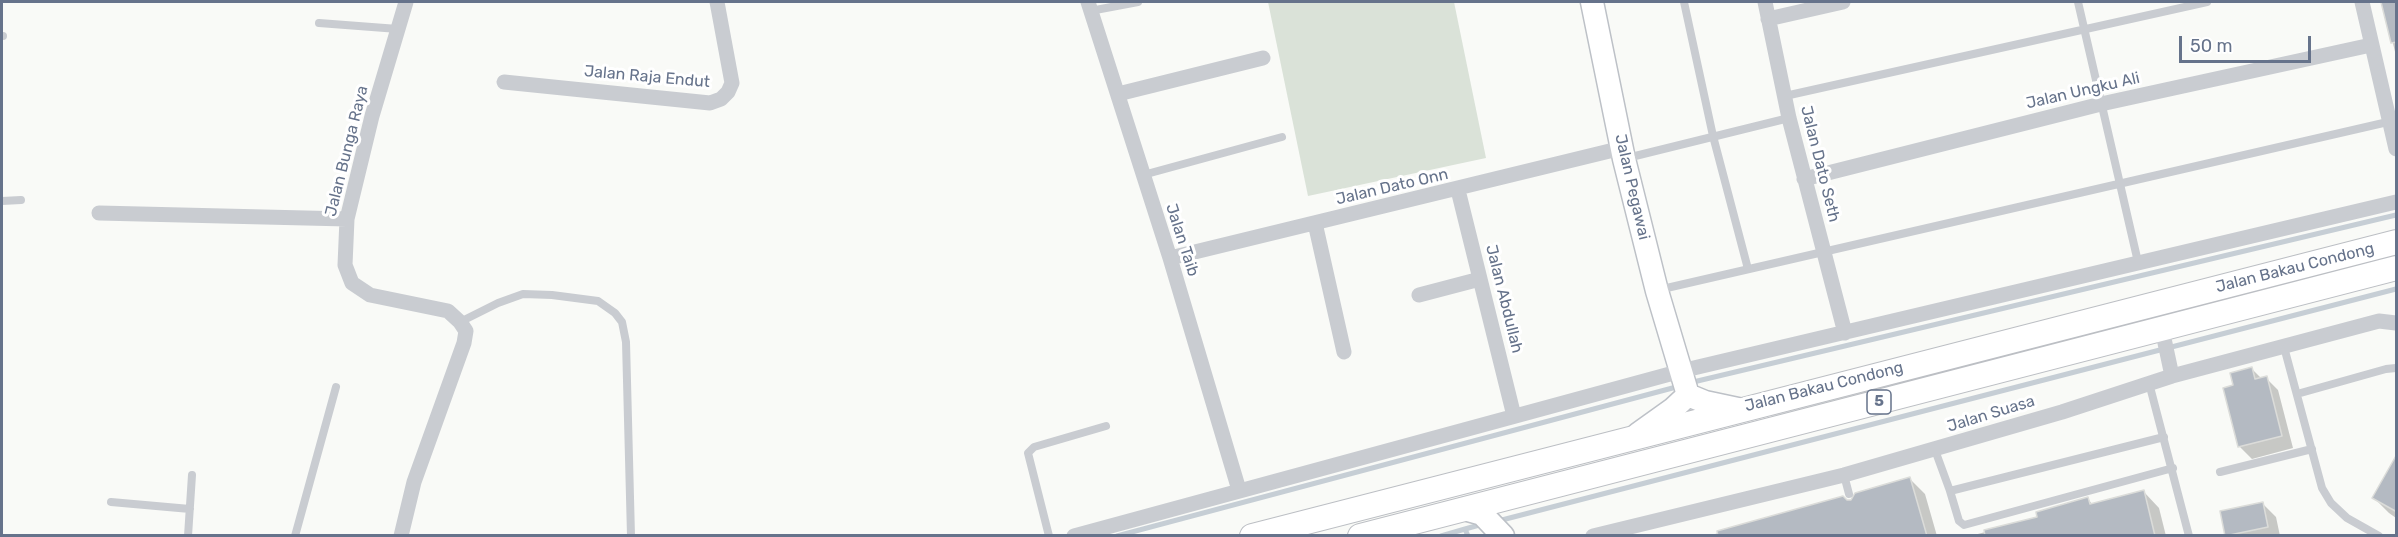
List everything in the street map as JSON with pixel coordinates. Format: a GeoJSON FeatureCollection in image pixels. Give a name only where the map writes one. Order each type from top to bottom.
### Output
{"type":"FeatureCollection","features":[{"type":"Feature","properties":{"kind":"main road","name":"Jalan Bakau Condong"},"geometry":{"type":"LineString","coordinates":[[1252,536],[2397,242]]}},
{"type":"Feature","properties":{"kind":"main road","name":"Jalan Bakau Condong"},"geometry":{"type":"LineString","coordinates":[[1360,536],[1473,512],[2164,335],[2397,268]]}},
{"type":"Feature","properties":{"kind":"street","name":"Jalan Bunga Raya"},"geometry":{"type":"LineString","coordinates":[[406,2],[372,116],[347,219],[345,265],[352,283],[370,295],[448,311],[460,322]]}},
{"type":"Feature","properties":{"kind":"street","name":"Jalan Raja Endut"},"geometry":{"type":"LineString","coordinates":[[504,82],[710,103],[721,99],[728,92],[732,83],[717,2]]}},
{"type":"Feature","properties":{"kind":"street","name":"Jalan Pegawai"},"geometry":{"type":"LineString","coordinates":[[1592,2],[1623,153],[1657,291],[1685,383]]}},
{"type":"Feature","properties":{"kind":"street","name":"Jalan Dato Seth"},"geometry":{"type":"LineString","coordinates":[[1765,2],[1789,118],[1845,333]]}},
{"type":"Feature","properties":{"kind":"street"},"geometry":{"type":"LineString","coordinates":[[1768,19],[1843,2]]}},
{"type":"Feature","properties":{"kind":"street"},"geometry":{"type":"LineString","coordinates":[[2362,2],[2371,45],[2393,121],[2397,149]]}},
{"type":"Feature","properties":{"kind":"street","name":"Jalan Taib"},"geometry":{"type":"LineString","coordinates":[[1089,6],[1170,258],[1239,490]]}},
{"type":"Feature","properties":{"kind":"street","name":"Jalan Ungku Ali"},"geometry":{"type":"LineString","coordinates":[[1804,179],[2101,104],[2371,45]]}},
{"type":"Feature","properties":{"kind":"street"},"geometry":{"type":"LineString","coordinates":[[1118,94],[1263,58]]}},
{"type":"Feature","properties":{"kind":"street","name":"Jalan Dato Onn"},"geometry":{"type":"LineString","coordinates":[[1170,258],[1623,153]]}},
{"type":"Feature","properties":{"kind":"street","name":"Jalan Abdullah"},"geometry":{"type":"LineString","coordinates":[[1458,190],[1514,416]]}},
{"type":"Feature","properties":{"kind":"street"},"geometry":{"type":"LineString","coordinates":[[1074,536],[1514,416],[1685,383],[1845,333],[2397,202]]}},
{"type":"Feature","properties":{"kind":"street"},"geometry":{"type":"LineString","coordinates":[[99,213],[347,219]]}},
{"type":"Feature","properties":{"kind":"street"},"geometry":{"type":"LineString","coordinates":[[1315,223],[1344,352]]}},
{"type":"Feature","properties":{"kind":"street"},"geometry":{"type":"LineString","coordinates":[[1419,295],[1480,279]]}},
{"type":"Feature","properties":{"kind":"street","name":"Jalan Suasa"},"geometry":{"type":"LineString","coordinates":[[1593,536],[1844,475],[1935,450],[2149,383],[2170,368],[2284,347],[2379,321],[2397,323]]}},
{"type":"Feature","properties":{"kind":"street"},"geometry":{"type":"LineString","coordinates":[[401,536],[414,482],[464,343],[466,332],[460,322]]}},
{"type":"Feature","properties":{"kind":"street"},"geometry":{"type":"LineString","coordinates":[[2164,335],[2170,368]]}},
{"type":"Feature","properties":{"kind":"street"},"geometry":{"type":"LineString","coordinates":[[1685,383],[1705,402],[1738,410]]}},
{"type":"Feature","properties":{"kind":"street"},"geometry":{"type":"LineString","coordinates":[[1634,437],[1655,424],[1685,383]]}},
{"type":"Feature","properties":{"kind":"street"},"geometry":{"type":"LineString","coordinates":[[1473,512],[1503,536]]}},
{"type":"Feature","properties":{"kind":"lane"},"geometry":{"type":"LineString","coordinates":[[1089,6],[1138,2]]}},
{"type":"Feature","properties":{"kind":"lane"},"geometry":{"type":"LineString","coordinates":[[1684,2],[1713,136],[1748,269]]}},
{"type":"Feature","properties":{"kind":"lane"},"geometry":{"type":"LineString","coordinates":[[2078,2],[2138,262]]}},
{"type":"Feature","properties":{"kind":"lane"},"geometry":{"type":"LineString","coordinates":[[1785,96],[2206,2]]}},
{"type":"Feature","properties":{"kind":"lane"},"geometry":{"type":"LineString","coordinates":[[319,23],[398,29]]}},
{"type":"Feature","properties":{"kind":"lane"},"geometry":{"type":"LineString","coordinates":[[1623,153],[1713,136],[1789,118]]}},
{"type":"Feature","properties":{"kind":"lane"},"geometry":{"type":"LineString","coordinates":[[1657,291],[2393,121]]}},
{"type":"Feature","properties":{"kind":"lane"},"geometry":{"type":"LineString","coordinates":[[1143,175],[1282,137]]}},
{"type":"Feature","properties":{"kind":"lane"},"geometry":{"type":"LineString","coordinates":[[2,201],[21,200]]}},
{"type":"Feature","properties":{"kind":"lane"},"geometry":{"type":"LineString","coordinates":[[460,322],[498,303],[523,294],[552,295],[598,302],[615,313],[622,322],[626,342],[631,536]]}},
{"type":"Feature","properties":{"kind":"lane"},"geometry":{"type":"LineString","coordinates":[[2284,347],[2322,488],[2331,503],[2347,518],[2379,536]]}},
{"type":"Feature","properties":{"kind":"lane"},"geometry":{"type":"LineString","coordinates":[[2297,394],[2386,369],[2397,368]]}},
{"type":"Feature","properties":{"kind":"lane"},"geometry":{"type":"LineString","coordinates":[[2149,383],[2189,536]]}},
{"type":"Feature","properties":{"kind":"lane"},"geometry":{"type":"LineString","coordinates":[[295,536],[336,387]]}},
{"type":"Feature","properties":{"kind":"lane"},"geometry":{"type":"LineString","coordinates":[[1049,536],[1028,453],[1034,447],[1106,426]]}},
{"type":"Feature","properties":{"kind":"lane"},"geometry":{"type":"LineString","coordinates":[[1950,491],[2164,437]]}},
{"type":"Feature","properties":{"kind":"lane"},"geometry":{"type":"LineString","coordinates":[[2220,472],[2312,449]]}},
{"type":"Feature","properties":{"kind":"lane"},"geometry":{"type":"LineString","coordinates":[[1935,450],[1959,521],[1964,525],[2172,468]]}},
{"type":"Feature","properties":{"kind":"lane"},"geometry":{"type":"LineString","coordinates":[[188,536],[192,475]]}},
{"type":"Feature","properties":{"kind":"lane"},"geometry":{"type":"LineString","coordinates":[[1844,475],[1849,494]]}},
{"type":"Feature","properties":{"kind":"lane"},"geometry":{"type":"LineString","coordinates":[[111,502],[190,509]]}},
{"type":"Feature","properties":{"kind":"shaded area"},"geometry":{"type":"Polygon","coordinates":[[[1268,2],[1454,2],[1486,158],[1308,196],[1268,2]]]}},
{"type":"Feature","properties":{"kind":"building"},"geometry":{"type":"Polygon","coordinates":[[[2381,2],[2397,2],[2397,42],[2391,43],[2381,2]]]}},
{"type":"Feature","properties":{"kind":"building"},"geometry":{"type":"Polygon","coordinates":[[[2252,367],[2255,379],[2267,376],[2282,436],[2238,447],[2223,388],[2233,385],[2230,373],[2252,367]]]}},
{"type":"Feature","properties":{"kind":"building"},"geometry":{"type":"Polygon","coordinates":[[[2397,454],[2397,512],[2372,498],[2397,454]]]}},
{"type":"Feature","properties":{"kind":"building"},"geometry":{"type":"Polygon","coordinates":[[[1910,477],[1927,536],[1718,536],[1717,531],[1843,496],[1851,500],[1855,493],[1910,477]]]}},
{"type":"Feature","properties":{"kind":"building"},"geometry":{"type":"Polygon","coordinates":[[[2144,490],[2155,536],[1985,536],[1984,530],[2037,517],[2036,512],[2088,497],[2090,504],[2144,490]]]}},
{"type":"Feature","properties":{"kind":"building"},"geometry":{"type":"Polygon","coordinates":[[[2263,502],[2268,527],[2225,536],[2220,511],[2263,502]]]}},
{"type":"Feature","properties":{"kind":"waterway"},"geometry":{"type":"LineString","coordinates":[[1689,383],[2396,215]]}},
{"type":"Feature","properties":{"kind":"waterway"},"geometry":{"type":"LineString","coordinates":[[1498,521],[2396,289]]}},
{"type":"Feature","properties":{"kind":"waterway"},"geometry":{"type":"LineString","coordinates":[[1117,536],[1680,386]]}},
{"type":"Feature","properties":{"kind":"waterway"},"geometry":{"type":"LineString","coordinates":[[1465,529],[1483,524]]}},
{"type":"Feature","properties":{"kind":"waterway"},"geometry":{"type":"LineString","coordinates":[[1441,536],[1465,529],[1468,536]]}}]}
